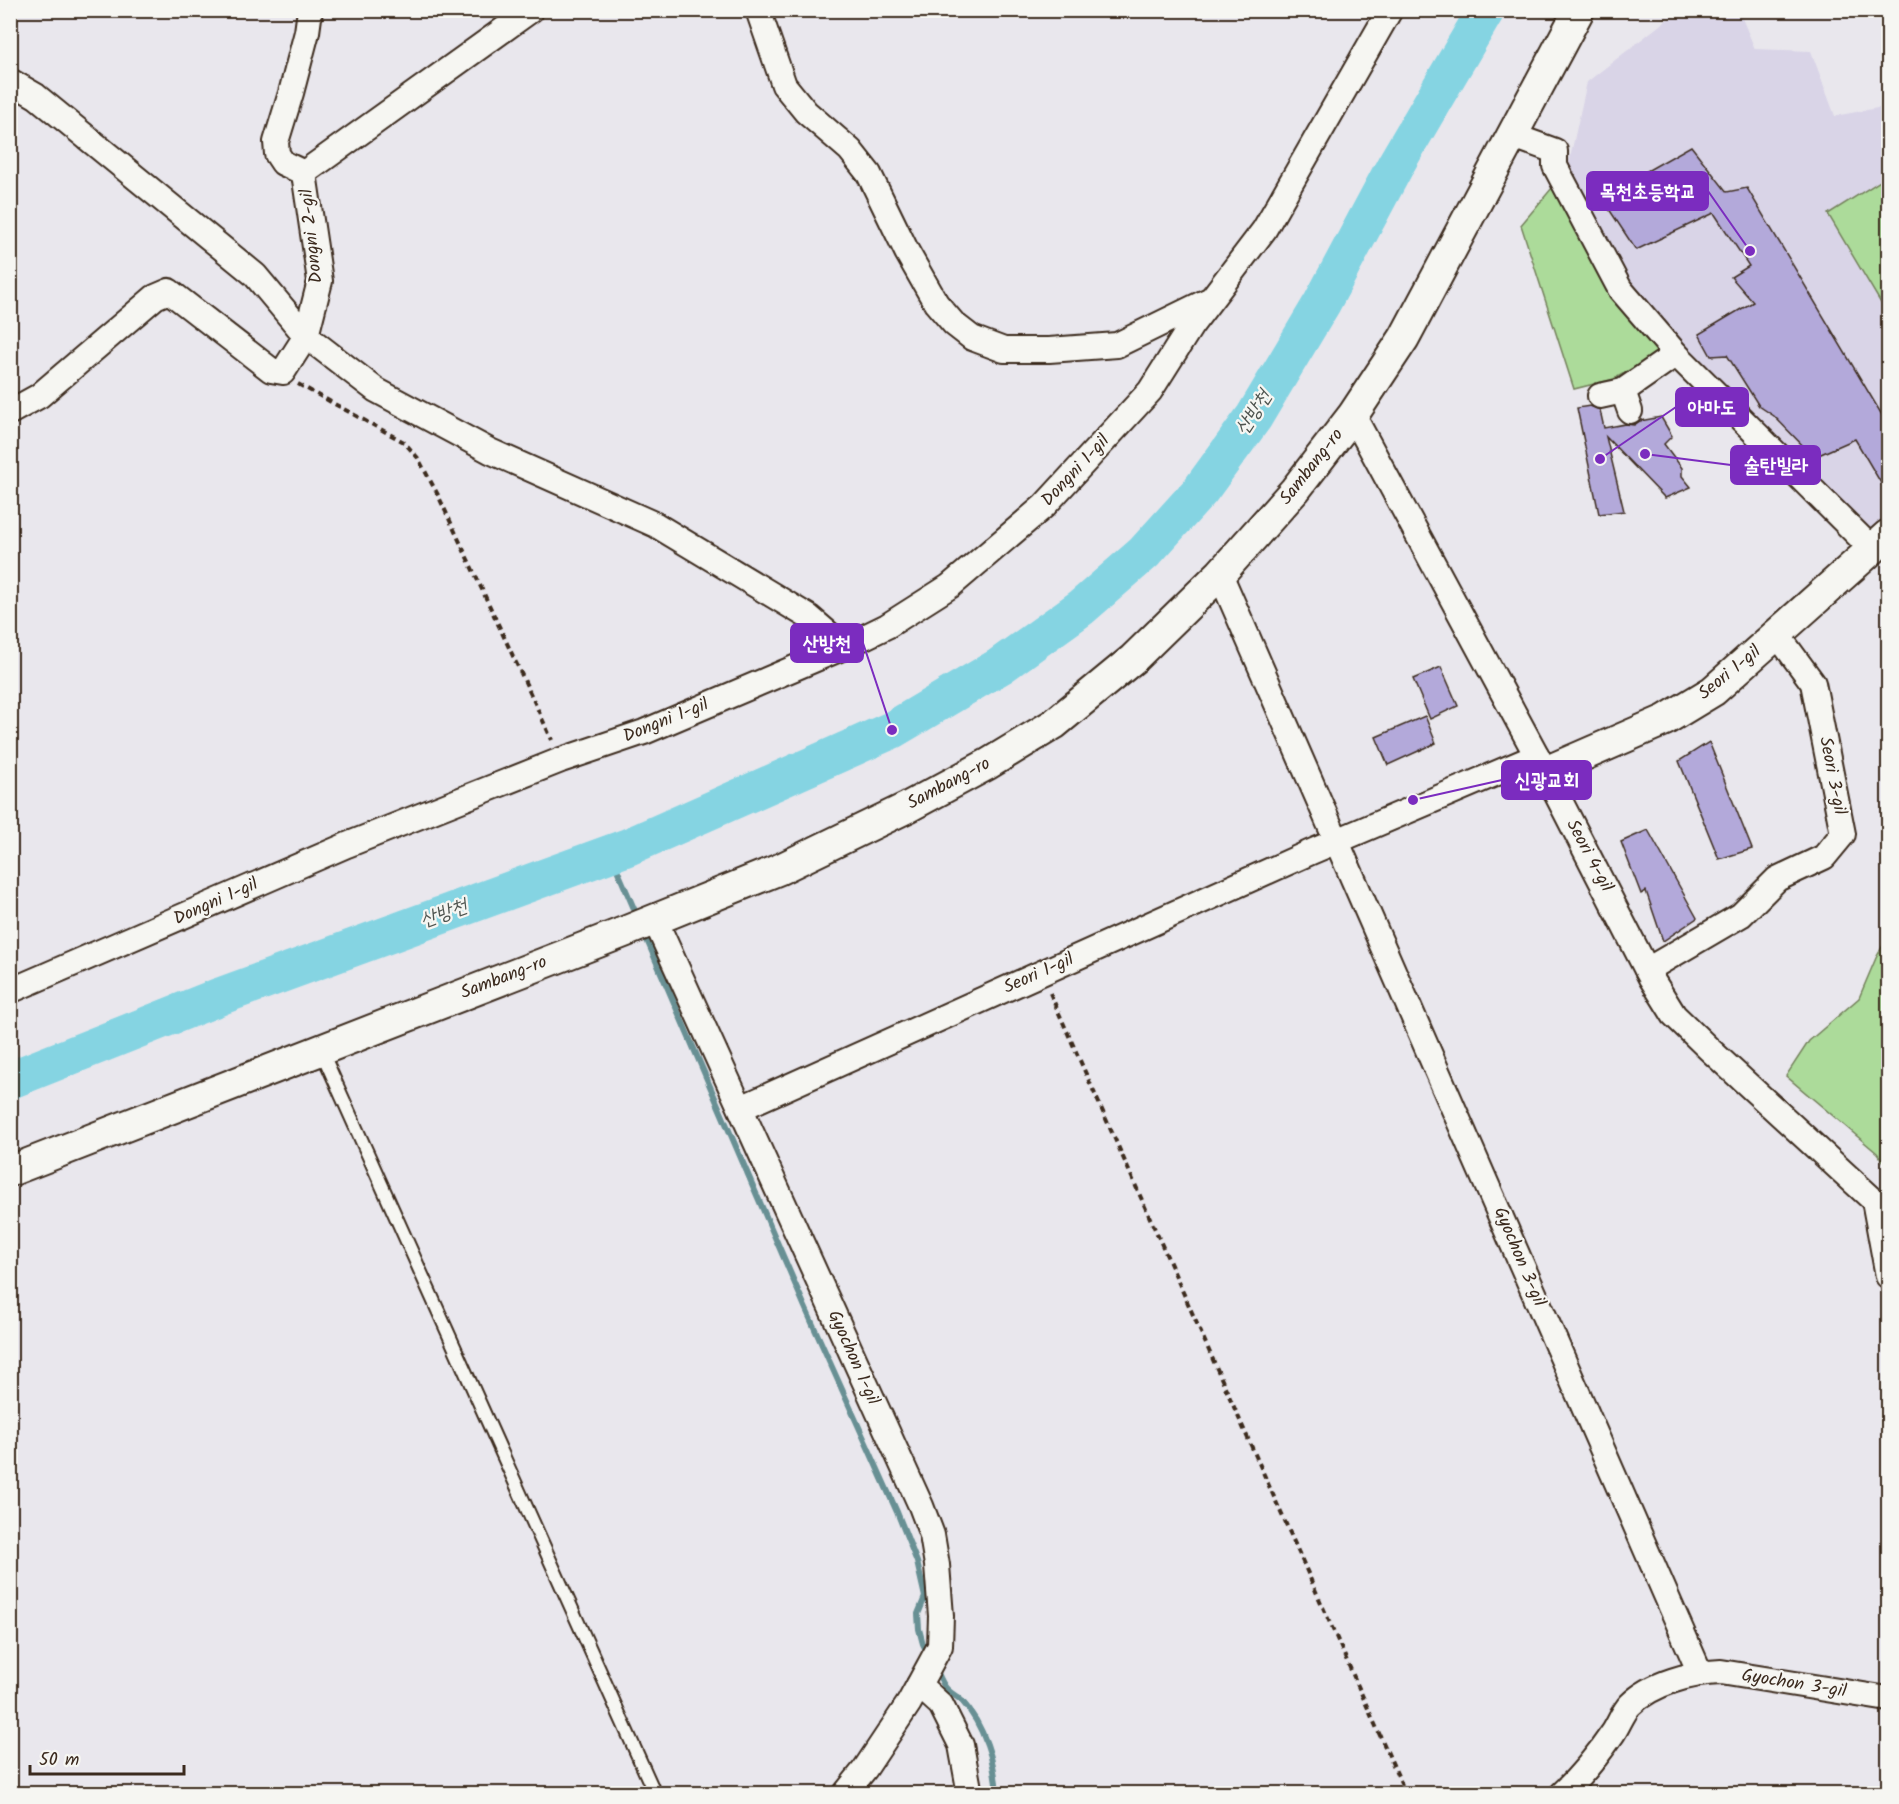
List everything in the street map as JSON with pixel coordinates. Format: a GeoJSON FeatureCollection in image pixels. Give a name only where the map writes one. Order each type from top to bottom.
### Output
{"type":"FeatureCollection","features":[{"type":"Feature","properties":{"kind":"street"},"geometry":{"type":"LineString","coordinates":[[304,173],[283,163],[278,154],[276,142],[307,32],[310,10]]}},
{"type":"Feature","properties":{"kind":"street","name":"Dongni 2-gil"},"geometry":{"type":"LineString","coordinates":[[283,372],[306,336],[320,281],[304,173],[531,10]]}},
{"type":"Feature","properties":{"kind":"street","name":"Dongni 1-gil"},"geometry":{"type":"LineString","coordinates":[[758,10],[784,85],[806,112],[850,150],[869,174],[907,252],[936,303],[954,324],[972,338],[1004,350],[1049,350],[1117,345],[1215,297]]}},
{"type":"Feature","properties":{"kind":"street","name":"Dongni 1-gil"},"geometry":{"type":"LineString","coordinates":[[10,991],[347,845],[561,760],[644,732],[844,647],[887,626],[950,586],[1044,506],[1150,392],[1191,326],[1264,230],[1390,10]]}},
{"type":"Feature","properties":{"kind":"street","name":"Sambang-ro"},"geometry":{"type":"LineString","coordinates":[[10,1171],[780,869],[897,812],[988,764],[1054,724],[1132,659],[1220,574],[1295,490],[1353,415],[1404,338],[1579,10]]}},
{"type":"Feature","properties":{"kind":"street"},"geometry":{"type":"LineString","coordinates":[[10,81],[36,96],[255,275],[306,336],[376,390],[490,451],[656,525],[809,617],[844,647]]}},
{"type":"Feature","properties":{"kind":"street"},"geometry":{"type":"LineString","coordinates":[[1511,135],[1555,151],[1555,166],[1620,290],[1676,354],[1881,543]]}},
{"type":"Feature","properties":{"kind":"street"},"geometry":{"type":"LineString","coordinates":[[10,412],[39,396],[155,297],[169,291],[271,370],[283,372]]}},
{"type":"Feature","properties":{"kind":"street"},"geometry":{"type":"LineString","coordinates":[[1618,399],[1676,354]]}},
{"type":"Feature","properties":{"kind":"street","name":"Seori 4-gil"},"geometry":{"type":"LineString","coordinates":[[1353,415],[1541,764],[1647,970],[1674,1015],[1881,1208]]}},
{"type":"Feature","properties":{"kind":"street","name":"Seori 1-gil"},"geometry":{"type":"LineString","coordinates":[[741,1108],[1338,841],[1665,720],[1713,691],[1881,543]]}},
{"type":"Feature","properties":{"kind":"street"},"geometry":{"type":"LineString","coordinates":[[1220,574],[1338,841]]}},
{"type":"Feature","properties":{"kind":"street","name":"Seori 3-gil"},"geometry":{"type":"LineString","coordinates":[[1647,970],[1741,915],[1777,879],[1824,857],[1843,834],[1813,683],[1777,634]]}},
{"type":"Feature","properties":{"kind":"street","name":"Gyochon 3-gil"},"geometry":{"type":"LineString","coordinates":[[1338,841],[1700,1673]]}},
{"type":"Feature","properties":{"kind":"street","name":"Gyochon 1-gil"},"geometry":{"type":"LineString","coordinates":[[646,923],[741,1108],[921,1506],[932,1535],[941,1616],[939,1648],[922,1680],[865,1769],[845,1794]]}},
{"type":"Feature","properties":{"kind":"street"},"geometry":{"type":"LineString","coordinates":[[1881,1208],[1888,1276]]}},
{"type":"Feature","properties":{"kind":"street","name":"Gyochon 3-gil"},"geometry":{"type":"LineString","coordinates":[[1562,1794],[1582,1774],[1629,1706],[1648,1691],[1700,1673],[1721,1672],[1888,1700]]}},
{"type":"Feature","properties":{"kind":"street"},"geometry":{"type":"LineString","coordinates":[[922,1680],[941,1705],[961,1745],[970,1794]]}},
{"type":"Feature","properties":{"kind":"lane"},"geometry":{"type":"LineString","coordinates":[[321,1049],[655,1794]]}},
{"type":"Feature","properties":{"kind":"path"},"geometry":{"type":"LineString","coordinates":[[283,372],[300,386],[404,442],[418,458],[438,495],[561,760]]}},
{"type":"Feature","properties":{"kind":"path"},"geometry":{"type":"LineString","coordinates":[[1041,973],[1406,1794]]}},
{"type":"Feature","properties":{"kind":"shaded area"},"geometry":{"type":"Polygon","coordinates":[[[1678,11],[1739,11],[1755,49],[1811,51],[1835,116],[1888,106],[1888,517],[1873,533],[1862,519],[1656,326],[1566,176],[1587,82],[1678,11]]]}},
{"type":"Feature","properties":{"kind":"green space"},"geometry":{"type":"Polygon","coordinates":[[[1888,176],[1888,315],[1828,214],[1888,176]]]}},
{"type":"Feature","properties":{"kind":"green space"},"geometry":{"type":"Polygon","coordinates":[[[1552,188],[1612,296],[1661,352],[1614,379],[1574,389],[1521,225],[1552,188]]]}},
{"type":"Feature","properties":{"kind":"green space"},"geometry":{"type":"Polygon","coordinates":[[[1887,938],[1888,1167],[1877,1153],[1786,1076],[1809,1041],[1859,998],[1887,938]]]}},
{"type":"Feature","properties":{"kind":"building"},"geometry":{"type":"Polygon","coordinates":[[[1691,146],[1727,192],[1747,188],[1888,425],[1888,495],[1855,439],[1814,457],[1774,416],[1759,406],[1727,355],[1711,356],[1699,334],[1753,302],[1731,277],[1749,266],[1714,213],[1636,250],[1601,197],[1691,146]]]}},
{"type":"Feature","properties":{"kind":"building"},"geometry":{"type":"Polygon","coordinates":[[[1590,406],[1600,410],[1604,428],[1625,424],[1634,425],[1640,421],[1661,417],[1672,436],[1664,444],[1682,468],[1682,476],[1691,487],[1665,498],[1606,437],[1624,511],[1599,514],[1577,408],[1590,406]]]}},
{"type":"Feature","properties":{"kind":"building"},"geometry":{"type":"Polygon","coordinates":[[[1441,667],[1458,706],[1430,719],[1413,679],[1441,667]]]}},
{"type":"Feature","properties":{"kind":"building"},"geometry":{"type":"Polygon","coordinates":[[[1425,716],[1436,743],[1388,765],[1376,737],[1425,716]]]}},
{"type":"Feature","properties":{"kind":"building"},"geometry":{"type":"Polygon","coordinates":[[[1709,742],[1752,849],[1719,859],[1679,761],[1709,742]]]}},
{"type":"Feature","properties":{"kind":"building"},"geometry":{"type":"Polygon","coordinates":[[[1648,830],[1697,918],[1663,941],[1646,891],[1641,894],[1621,842],[1648,830]]]}},
{"type":"Feature","properties":{"kind":"waterway","name":"산방천"},"geometry":{"type":"LineString","coordinates":[[10,1080],[221,996],[628,847],[892,730],[1000,666],[1082,607],[1144,553],[1200,491],[1254,417],[1322,303],[1396,164],[1486,10]]}},
{"type":"Feature","properties":{"kind":"waterway"},"geometry":{"type":"LineString","coordinates":[[610,853],[638,918]]}},
{"type":"Feature","properties":{"kind":"waterway"},"geometry":{"type":"LineString","coordinates":[[644,933],[917,1562],[925,1597],[918,1614],[919,1629],[928,1654]]}},
{"type":"Feature","properties":{"kind":"waterway"},"geometry":{"type":"LineString","coordinates":[[936,1668],[945,1687],[962,1701],[982,1733],[994,1769],[997,1794]]}},
{"type":"Feature","properties":{"kind":"place","name":"목천초등학교"},"geometry":{"type":"Point","coordinates":[1750,251]}},
{"type":"Feature","properties":{"kind":"place","name":"술탄빌라"},"geometry":{"type":"Point","coordinates":[1645,454]}},
{"type":"Feature","properties":{"kind":"place","name":"아마도"},"geometry":{"type":"Point","coordinates":[1600,459]}},
{"type":"Feature","properties":{"kind":"place","name":"산방천"},"geometry":{"type":"Point","coordinates":[892,730]}},
{"type":"Feature","properties":{"kind":"place","name":"신광교회"},"geometry":{"type":"Point","coordinates":[1413,800]}}]}
